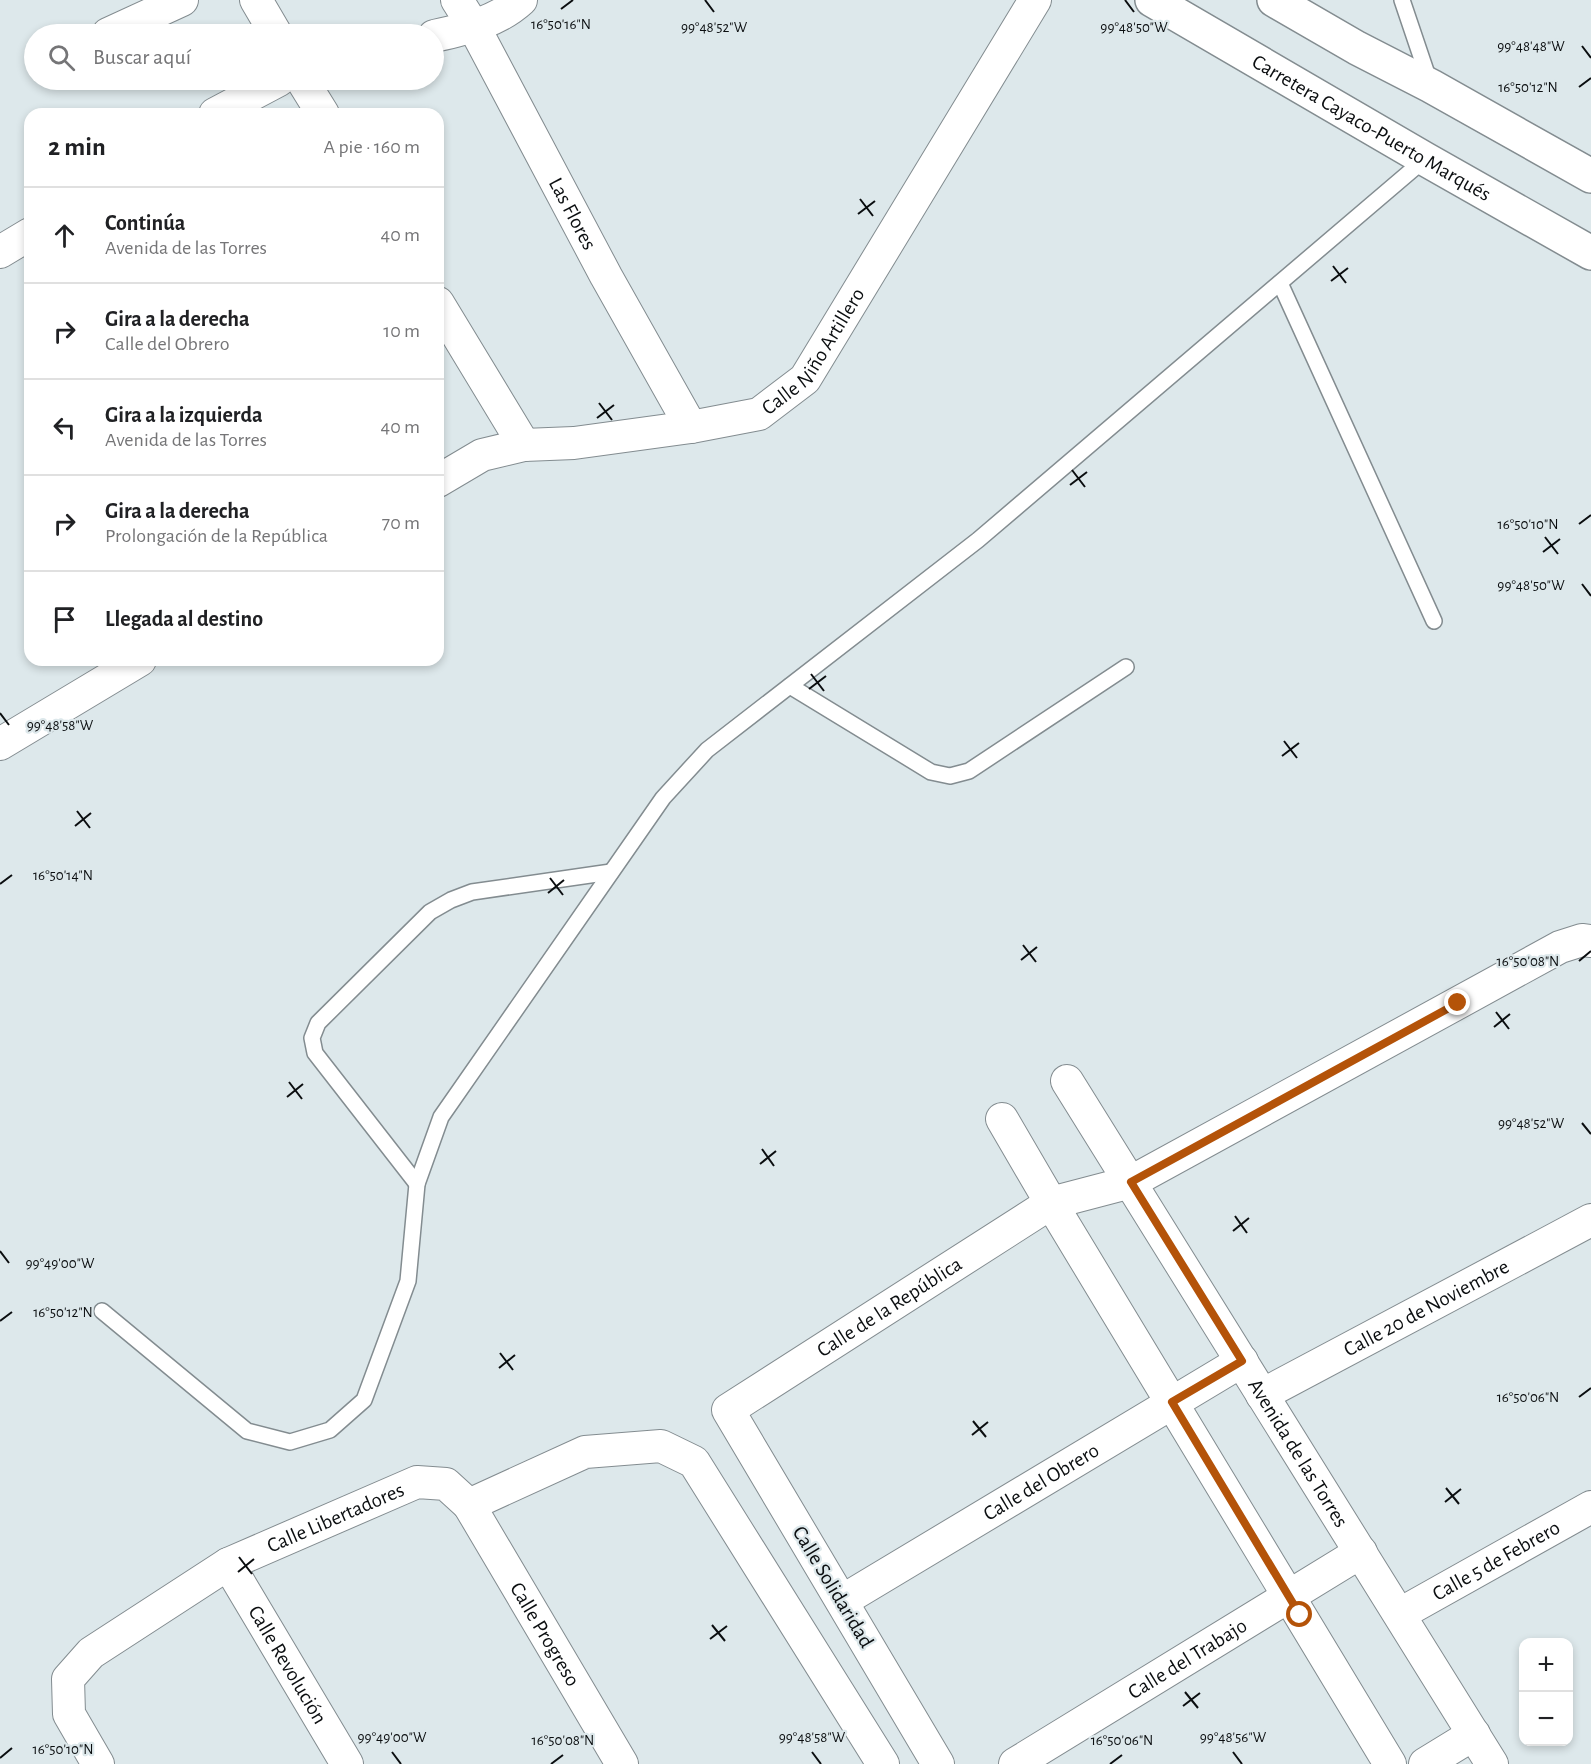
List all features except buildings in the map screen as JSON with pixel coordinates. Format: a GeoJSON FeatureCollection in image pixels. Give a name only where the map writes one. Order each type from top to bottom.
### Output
{"type":"FeatureCollection","features":[{"type":"Feature","properties":{"kind":"main road","name":"Carretera Cayaco-Puerto Marqués"},"geometry":{"type":"LineString","coordinates":[[1152,0],[1591,253]]}},
{"type":"Feature","properties":{"kind":"main road"},"geometry":{"type":"LineString","coordinates":[[1274,0],[1591,176]]}},
{"type":"Feature","properties":{"kind":"street"},"geometry":{"type":"LineString","coordinates":[[130,24],[182,0]]}},
{"type":"Feature","properties":{"kind":"street"},"geometry":{"type":"LineString","coordinates":[[256,0],[270,24]]}},
{"type":"Feature","properties":{"kind":"street","name":"Las Flores"},"geometry":{"type":"LineString","coordinates":[[457,0],[474,27],[606,276],[691,428]]}},
{"type":"Feature","properties":{"kind":"street"},"geometry":{"type":"LineString","coordinates":[[444,34],[474,27],[512,8],[521,0]]}},
{"type":"Feature","properties":{"kind":"street","name":"Calle Niño Artillero"},"geometry":{"type":"LineString","coordinates":[[444,477],[482,455],[524,445],[574,442],[691,428],[759,414],[805,380],[1035,0]]}},
{"type":"Feature","properties":{"kind":"street"},"geometry":{"type":"LineString","coordinates":[[226,108],[260,90]]}},
{"type":"Feature","properties":{"kind":"street"},"geometry":{"type":"LineString","coordinates":[[308,90],[319,108]]}},
{"type":"Feature","properties":{"kind":"street"},"geometry":{"type":"LineString","coordinates":[[0,252],[24,238]]}},
{"type":"Feature","properties":{"kind":"street"},"geometry":{"type":"LineString","coordinates":[[444,313],[524,445]]}},
{"type":"Feature","properties":{"kind":"street"},"geometry":{"type":"LineString","coordinates":[[0,744],[130,666]]}},
{"type":"Feature","properties":{"kind":"street","name":"Calle de la República"},"geometry":{"type":"LineString","coordinates":[[728,1410],[1051,1203],[1131,1182],[1560,947],[1587,940]]}},
{"type":"Feature","properties":{"kind":"street","name":"Avenida de las Torres"},"geometry":{"type":"LineString","coordinates":[[1067,1081],[1492,1764]]}},
{"type":"Feature","properties":{"kind":"street"},"geometry":{"type":"LineString","coordinates":[[1002,1119],[1390,1764]]}},
{"type":"Feature","properties":{"kind":"street","name":"Calle 20 de Noviembre"},"geometry":{"type":"LineString","coordinates":[[1263,1395],[1591,1220]]}},
{"type":"Feature","properties":{"kind":"street","name":"Calle del Obrero"},"geometry":{"type":"LineString","coordinates":[[842,1601],[1242,1361]]}},
{"type":"Feature","properties":{"kind":"street","name":"Calle Solidaridad"},"geometry":{"type":"LineString","coordinates":[[728,1410],[938,1764]]}},
{"type":"Feature","properties":{"kind":"street"},"geometry":{"type":"LineString","coordinates":[[469,1505],[585,1452],[661,1446],[694,1462],[883,1764]]}},
{"type":"Feature","properties":{"kind":"street","name":"Calle Libertadores"},"geometry":{"type":"LineString","coordinates":[[98,1764],[69,1714],[68,1679],[91,1653],[228,1564],[417,1482],[446,1484],[469,1505]]}},
{"type":"Feature","properties":{"kind":"street","name":"Calle Progreso"},"geometry":{"type":"LineString","coordinates":[[469,1505],[622,1764]]}},
{"type":"Feature","properties":{"kind":"street","name":"Calle 5 de Febrero"},"geometry":{"type":"LineString","coordinates":[[1400,1614],[1591,1508]]}},
{"type":"Feature","properties":{"kind":"street","name":"Calle del Trabajo"},"geometry":{"type":"LineString","coordinates":[[1015,1764],[1361,1552]]}},
{"type":"Feature","properties":{"kind":"street","name":"Calle Revolución"},"geometry":{"type":"LineString","coordinates":[[228,1564],[347,1764]]}},
{"type":"Feature","properties":{"kind":"street"},"geometry":{"type":"LineString","coordinates":[[1425,1764],[1474,1734]]}},
{"type":"Feature","properties":{"kind":"lane"},"geometry":{"type":"LineString","coordinates":[[1402,0],[1431,86]]}},
{"type":"Feature","properties":{"kind":"lane"},"geometry":{"type":"LineString","coordinates":[[102,1311],[247,1431],[290,1442],[330,1430],[364,1400],[408,1281],[417,1184],[441,1117],[663,798],[707,750],[978,540],[1425,159]]}},
{"type":"Feature","properties":{"kind":"lane"},"geometry":{"type":"LineString","coordinates":[[1280,283],[1434,621]]}},
{"type":"Feature","properties":{"kind":"lane"},"geometry":{"type":"LineString","coordinates":[[790,686],[931,772],[950,776],[969,771],[1126,667]]}},
{"type":"Feature","properties":{"kind":"lane"},"geometry":{"type":"LineString","coordinates":[[417,1184],[315,1053],[312,1038],[318,1023],[430,912],[451,900],[472,892],[611,872]]}},
{"type":"Feature","properties":{"kind":"route"},"geometry":{"type":"LineString","coordinates":[[1300,1615],[1172,1402],[1242,1361],[1131,1182],[1458,1003]]}}]}
